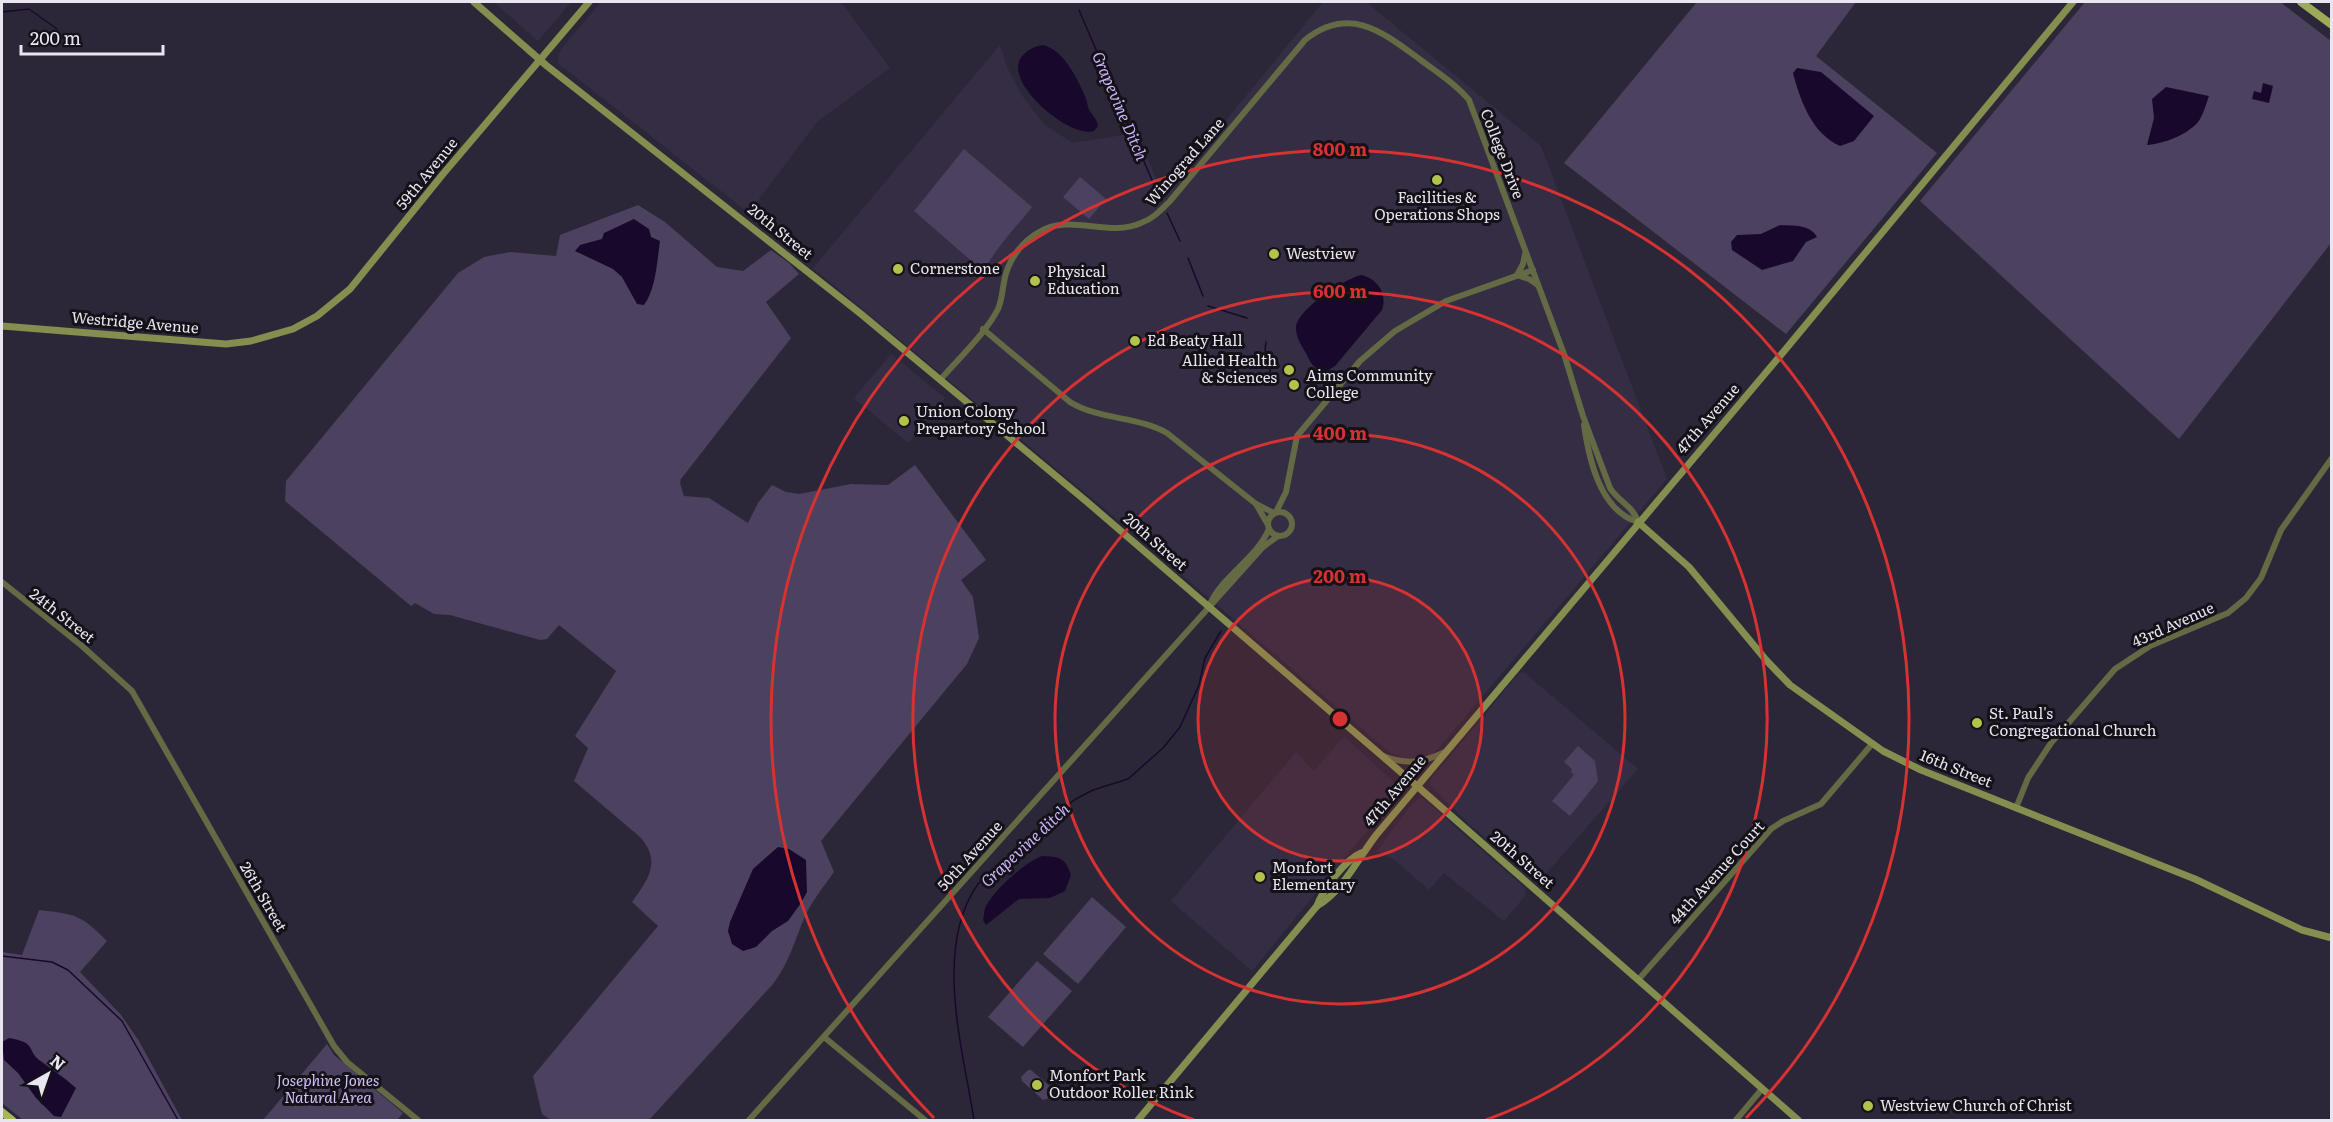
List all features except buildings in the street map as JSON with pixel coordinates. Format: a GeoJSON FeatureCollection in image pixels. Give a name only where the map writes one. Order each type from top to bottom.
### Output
{"type":"FeatureCollection","features":[{"type":"Feature","properties":{"kind":"highway"},"geometry":{"type":"LineString","coordinates":[[2,1112],[12,1120]]}},
{"type":"Feature","properties":{"kind":"main road","name":"59th Avenue"},"geometry":{"type":"LineString","coordinates":[[266,338],[293,329],[317,316],[350,289],[589,2]]}},
{"type":"Feature","properties":{"kind":"main road","name":"47th Avenue"},"geometry":{"type":"LineString","coordinates":[[1138,1120],[1317,906],[1321,895],[1352,857],[1361,853],[2073,2]]}},
{"type":"Feature","properties":{"kind":"main road"},"geometry":{"type":"LineString","coordinates":[[2301,2],[2331,24]]}},
{"type":"Feature","properties":{"kind":"main road","name":"20th Street"},"geometry":{"type":"LineString","coordinates":[[474,3],[540,61],[730,209],[940,380],[1417,786],[1798,1120]]}},
{"type":"Feature","properties":{"kind":"main road","name":"Westridge Avenue"},"geometry":{"type":"LineString","coordinates":[[2,326],[212,344],[239,343],[266,338]]}},
{"type":"Feature","properties":{"kind":"main road","name":"16th Street"},"geometry":{"type":"LineString","coordinates":[[1638,522],[1689,567],[1778,674],[1872,744],[1906,764],[2195,879],[2302,930],[2331,938]]}},
{"type":"Feature","properties":{"kind":"street","name":"College Drive"},"geometry":{"type":"LineString","coordinates":[[1292,54],[1305,40],[1321,29],[1345,23],[1362,24],[1379,31],[1404,48],[1463,93],[1473,108],[1564,354],[1583,416],[1610,488],[1615,496],[1636,514],[1638,522]]}},
{"type":"Feature","properties":{"kind":"street","name":"Winograd Lane"},"geometry":{"type":"LineString","coordinates":[[940,380],[998,309],[1010,261],[1022,244],[1036,233],[1053,226],[1078,223],[1103,228],[1123,228],[1142,223],[1155,215],[1170,201],[1292,54]]}},
{"type":"Feature","properties":{"kind":"street"},"geometry":{"type":"LineString","coordinates":[[1517,275],[1523,264],[1525,250]]}},
{"type":"Feature","properties":{"kind":"street"},"geometry":{"type":"LineString","coordinates":[[1256,504],[1268,526],[1278,536],[1286,534],[1291,528],[1291,520],[1287,514],[1286,492],[1297,436],[1360,361],[1395,332],[1439,304],[1533,270]]}},
{"type":"Feature","properties":{"kind":"street"},"geometry":{"type":"LineString","coordinates":[[1517,275],[1538,285]]}},
{"type":"Feature","properties":{"kind":"street"},"geometry":{"type":"LineString","coordinates":[[983,329],[1070,402],[1086,411],[1154,425],[1256,504],[1275,513],[1287,514]]}},
{"type":"Feature","properties":{"kind":"street","name":"43rd Avenue"},"geometry":{"type":"LineString","coordinates":[[2016,808],[2028,778],[2051,743],[2115,669],[2150,645],[2228,613],[2246,598],[2261,578],[2282,530],[2331,458]]}},
{"type":"Feature","properties":{"kind":"street"},"geometry":{"type":"LineString","coordinates":[[1268,526],[1286,492]]}},
{"type":"Feature","properties":{"kind":"street","name":"50th Avenue"},"geometry":{"type":"LineString","coordinates":[[1209,607],[1213,598],[1258,546],[1268,526]]}},
{"type":"Feature","properties":{"kind":"street","name":"50th Avenue"},"geometry":{"type":"LineString","coordinates":[[749,1120],[1263,546],[1278,536]]}},
{"type":"Feature","properties":{"kind":"street","name":"24th Street"},"geometry":{"type":"LineString","coordinates":[[2,582],[108,668]]}},
{"type":"Feature","properties":{"kind":"street","name":"26th Street"},"geometry":{"type":"LineString","coordinates":[[108,668],[134,694],[334,1046],[347,1062],[418,1120]]}},
{"type":"Feature","properties":{"kind":"street","name":"44th Avenue Court"},"geometry":{"type":"LineString","coordinates":[[1638,980],[1771,829],[1783,820],[1821,804],[1872,744]]}},
{"type":"Feature","properties":{"kind":"street"},"geometry":{"type":"LineString","coordinates":[[1381,755],[1396,761],[1413,763],[1426,761],[1446,752]]}},
{"type":"Feature","properties":{"kind":"street"},"geometry":{"type":"LineString","coordinates":[[824,1037],[925,1120]]}},
{"type":"Feature","properties":{"kind":"street"},"geometry":{"type":"LineString","coordinates":[[1736,1120],[1762,1089]]}},
{"type":"Feature","properties":{"kind":"shaded area"},"geometry":{"type":"Polygon","coordinates":[[[494,2],[571,2],[538,41],[494,2]]]}},
{"type":"Feature","properties":{"kind":"shaded area"},"geometry":{"type":"Polygon","coordinates":[[[601,2],[841,2],[890,68],[818,121],[753,207],[745,210],[558,63],[558,55],[562,48],[601,2]]]}},
{"type":"Feature","properties":{"kind":"shaded area","name":"Aims Community College"},"geometry":{"type":"Polygon","coordinates":[[[1323,2],[1366,2],[1541,146],[1667,479],[1436,751],[1424,759],[1406,760],[1389,752],[1099,504],[813,268],[1000,45],[1007,67],[1021,94],[1043,123],[1072,143],[1136,133],[1164,196],[1323,2]]]}},
{"type":"Feature","properties":{"kind":"shaded area"},"geometry":{"type":"Polygon","coordinates":[[[1043,45],[1057,53],[1074,73],[1089,110],[1097,121],[1098,126],[1094,131],[1083,131],[1069,126],[1054,117],[1028,92],[1020,78],[1018,65],[1025,53],[1043,45]]]}},
{"type":"Feature","properties":{"kind":"shaded area"},"geometry":{"type":"Polygon","coordinates":[[[1797,68],[1821,72],[1874,116],[1854,141],[1840,146],[1830,141],[1815,125],[1796,83],[1793,73],[1797,68]]]}},
{"type":"Feature","properties":{"kind":"shaded area"},"geometry":{"type":"Polygon","coordinates":[[[2263,83],[2273,86],[2269,103],[2252,99],[2254,91],[2261,93],[2263,83]]]}},
{"type":"Feature","properties":{"kind":"shaded area"},"geometry":{"type":"Polygon","coordinates":[[[2166,87],[2209,96],[2198,122],[2188,131],[2160,143],[2147,145],[2154,118],[2152,99],[2166,87]]]}},
{"type":"Feature","properties":{"kind":"shaded area"},"geometry":{"type":"Polygon","coordinates":[[[634,219],[649,229],[651,237],[660,241],[654,283],[644,305],[637,304],[622,277],[613,269],[575,251],[580,245],[602,239],[604,233],[634,219]]]}},
{"type":"Feature","properties":{"kind":"shaded area"},"geometry":{"type":"Polygon","coordinates":[[[1780,225],[1806,228],[1817,237],[1806,242],[1793,261],[1762,270],[1732,250],[1731,242],[1737,235],[1761,234],[1780,225]]]}},
{"type":"Feature","properties":{"kind":"shaded area"},"geometry":{"type":"Polygon","coordinates":[[[1361,275],[1372,279],[1380,288],[1384,298],[1382,310],[1335,366],[1327,371],[1320,370],[1310,362],[1298,339],[1296,329],[1298,321],[1303,313],[1322,296],[1344,282],[1361,275]]]}},
{"type":"Feature","properties":{"kind":"shaded area","name":"Union Colony Prepartory School"},"geometry":{"type":"Polygon","coordinates":[[[891,354],[945,398],[908,443],[854,398],[891,354]]]}},
{"type":"Feature","properties":{"kind":"shaded area"},"geometry":{"type":"Polygon","coordinates":[[[1520,672],[1525,673],[1638,769],[1544,876],[1536,881],[1469,824],[1429,784],[1520,672]]]}},
{"type":"Feature","properties":{"kind":"shaded area","name":"Monfort Elementary"},"geometry":{"type":"Polygon","coordinates":[[[1344,736],[1398,786],[1399,792],[1252,971],[1171,901],[1296,752],[1314,771],[1344,736]]]}},
{"type":"Feature","properties":{"kind":"shaded area"},"geometry":{"type":"Polygon","coordinates":[[[1423,799],[1434,808],[1526,889],[1525,896],[1504,921],[1444,873],[1429,890],[1393,859],[1377,851],[1413,803],[1423,799]]]}},
{"type":"Feature","properties":{"kind":"shaded area"},"geometry":{"type":"Polygon","coordinates":[[[778,847],[789,849],[806,860],[807,892],[788,921],[772,931],[756,947],[743,951],[732,944],[728,931],[730,922],[753,869],[778,847]]]}},
{"type":"Feature","properties":{"kind":"shaded area"},"geometry":{"type":"Polygon","coordinates":[[[1042,856],[1064,861],[1071,875],[1065,891],[1050,898],[1019,899],[986,925],[983,920],[985,908],[990,899],[1019,870],[1042,856]]]}},
{"type":"Feature","properties":{"kind":"shaded area"},"geometry":{"type":"Polygon","coordinates":[[[9,1038],[24,1042],[37,1058],[76,1088],[61,1117],[54,1116],[36,1098],[18,1073],[4,1060],[2,1042],[9,1038]]]}},
{"type":"Feature","properties":{"kind":"green space"},"geometry":{"type":"Polygon","coordinates":[[[1697,2],[1856,2],[1816,56],[1937,153],[1786,334],[1564,163],[1697,2]]]}},
{"type":"Feature","properties":{"kind":"green space"},"geometry":{"type":"Polygon","coordinates":[[[2085,2],[2280,2],[2331,41],[2331,243],[2179,439],[1920,201],[2085,2]]]}},
{"type":"Feature","properties":{"kind":"green space"},"geometry":{"type":"Polygon","coordinates":[[[964,149],[1032,207],[998,249],[982,276],[976,265],[914,211],[964,149]]]}},
{"type":"Feature","properties":{"kind":"green space"},"geometry":{"type":"Polygon","coordinates":[[[1080,177],[1106,199],[1089,219],[1063,197],[1080,177]]]}},
{"type":"Feature","properties":{"kind":"green space"},"geometry":{"type":"Polygon","coordinates":[[[638,205],[665,222],[717,267],[743,271],[771,250],[789,263],[799,274],[766,302],[791,338],[681,479],[684,496],[709,498],[748,523],[758,503],[772,485],[786,492],[799,494],[851,484],[888,485],[915,465],[986,560],[961,580],[973,597],[979,638],[967,664],[821,841],[834,872],[808,910],[788,960],[773,984],[649,1120],[551,1120],[542,1114],[533,1076],[658,926],[632,902],[650,870],[650,854],[647,846],[640,837],[574,781],[588,748],[575,736],[616,671],[559,625],[547,639],[540,640],[450,615],[434,614],[415,603],[411,606],[285,501],[286,481],[458,273],[484,257],[510,252],[556,256],[560,235],[638,205]]]}},
{"type":"Feature","properties":{"kind":"green space"},"geometry":{"type":"Polygon","coordinates":[[[1578,746],[1595,761],[1598,781],[1570,816],[1552,801],[1574,775],[1571,772],[1572,769],[1564,762],[1578,746]]]}},
{"type":"Feature","properties":{"kind":"green space"},"geometry":{"type":"Polygon","coordinates":[[[1092,897],[1126,927],[1078,984],[1043,954],[1092,897]]]}},
{"type":"Feature","properties":{"kind":"green space"},"geometry":{"type":"Polygon","coordinates":[[[39,910],[77,917],[107,941],[80,972],[121,1015],[139,1041],[182,1120],[23,1120],[2,1103],[2,952],[22,955],[39,910]]]}},
{"type":"Feature","properties":{"kind":"green space"},"geometry":{"type":"Polygon","coordinates":[[[1037,961],[1072,991],[1023,1047],[988,1017],[1037,961]]]}},
{"type":"Feature","properties":{"kind":"green space","name":"Josephine Jones Natural Area"},"geometry":{"type":"Polygon","coordinates":[[[327,1044],[334,1055],[403,1113],[397,1120],[263,1120],[327,1044]]]}},
{"type":"Feature","properties":{"kind":"green space","name":"Monfort Park Outdoor Roller Rink"},"geometry":{"type":"Polygon","coordinates":[[[1028,1070],[1052,1088],[1054,1092],[1047,1099],[1043,1100],[1022,1081],[1021,1077],[1028,1070]]]}},
{"type":"Feature","properties":{"kind":"waterway"},"geometry":{"type":"LineString","coordinates":[[2,12],[29,9],[57,29]]}},
{"type":"Feature","properties":{"kind":"waterway","name":"Grapevine Ditch"},"geometry":{"type":"LineString","coordinates":[[1079,10],[1161,201]]}},
{"type":"Feature","properties":{"kind":"waterway","name":"Grapevine ditch"},"geometry":{"type":"LineString","coordinates":[[1167,213],[1180,241]]}},
{"type":"Feature","properties":{"kind":"waterway","name":"Grapevine ditch"},"geometry":{"type":"LineString","coordinates":[[1188,258],[1203,296]]}},
{"type":"Feature","properties":{"kind":"waterway","name":"Grapevine ditch"},"geometry":{"type":"LineString","coordinates":[[1208,306],[1247,318]]}},
{"type":"Feature","properties":{"kind":"waterway","name":"Grapevine ditch"},"geometry":{"type":"LineString","coordinates":[[1266,342],[1265,350],[1269,358],[1271,385]]}},
{"type":"Feature","properties":{"kind":"waterway","name":"Grapevine ditch"},"geometry":{"type":"LineString","coordinates":[[974,1120],[955,999],[954,968],[957,938],[964,909],[978,884],[1074,800],[1093,790],[1128,779],[1163,748],[1180,727],[1199,685],[1205,658],[1221,631]]}},
{"type":"Feature","properties":{"kind":"waterway"},"geometry":{"type":"LineString","coordinates":[[2,956],[52,962],[68,970],[122,1021],[178,1120]]}},
{"type":"Feature","properties":{"kind":"place","name":"Facilities & Operations Shops"},"geometry":{"type":"Point","coordinates":[1437,180]}},
{"type":"Feature","properties":{"kind":"place","name":"Westview"},"geometry":{"type":"Point","coordinates":[1274,254]}},
{"type":"Feature","properties":{"kind":"place","name":"Cornerstone"},"geometry":{"type":"Point","coordinates":[898,269]}},
{"type":"Feature","properties":{"kind":"place","name":"Physical Education"},"geometry":{"type":"Point","coordinates":[1035,281]}},
{"type":"Feature","properties":{"kind":"place","name":"Ed Beaty Hall"},"geometry":{"type":"Point","coordinates":[1135,341]}},
{"type":"Feature","properties":{"kind":"place","name":"Allied Health & Sciences"},"geometry":{"type":"Point","coordinates":[1289,370]}},
{"type":"Feature","properties":{"kind":"place","name":"Aims Community College"},"geometry":{"type":"Point","coordinates":[1294,385]}},
{"type":"Feature","properties":{"kind":"place","name":"Union Colony Prepartory School"},"geometry":{"type":"Point","coordinates":[904,421]}},
{"type":"Feature","properties":{"kind":"place","name":"St. Paul's Congregational Church"},"geometry":{"type":"Point","coordinates":[1977,723]}},
{"type":"Feature","properties":{"kind":"place","name":"Monfort Elementary"},"geometry":{"type":"Point","coordinates":[1260,877]}},
{"type":"Feature","properties":{"kind":"place","name":"Monfort Park Outdoor Roller Rink"},"geometry":{"type":"Point","coordinates":[1037,1085]}},
{"type":"Feature","properties":{"kind":"place","name":"Westview Church of Christ"},"geometry":{"type":"Point","coordinates":[1868,1106]}}]}
